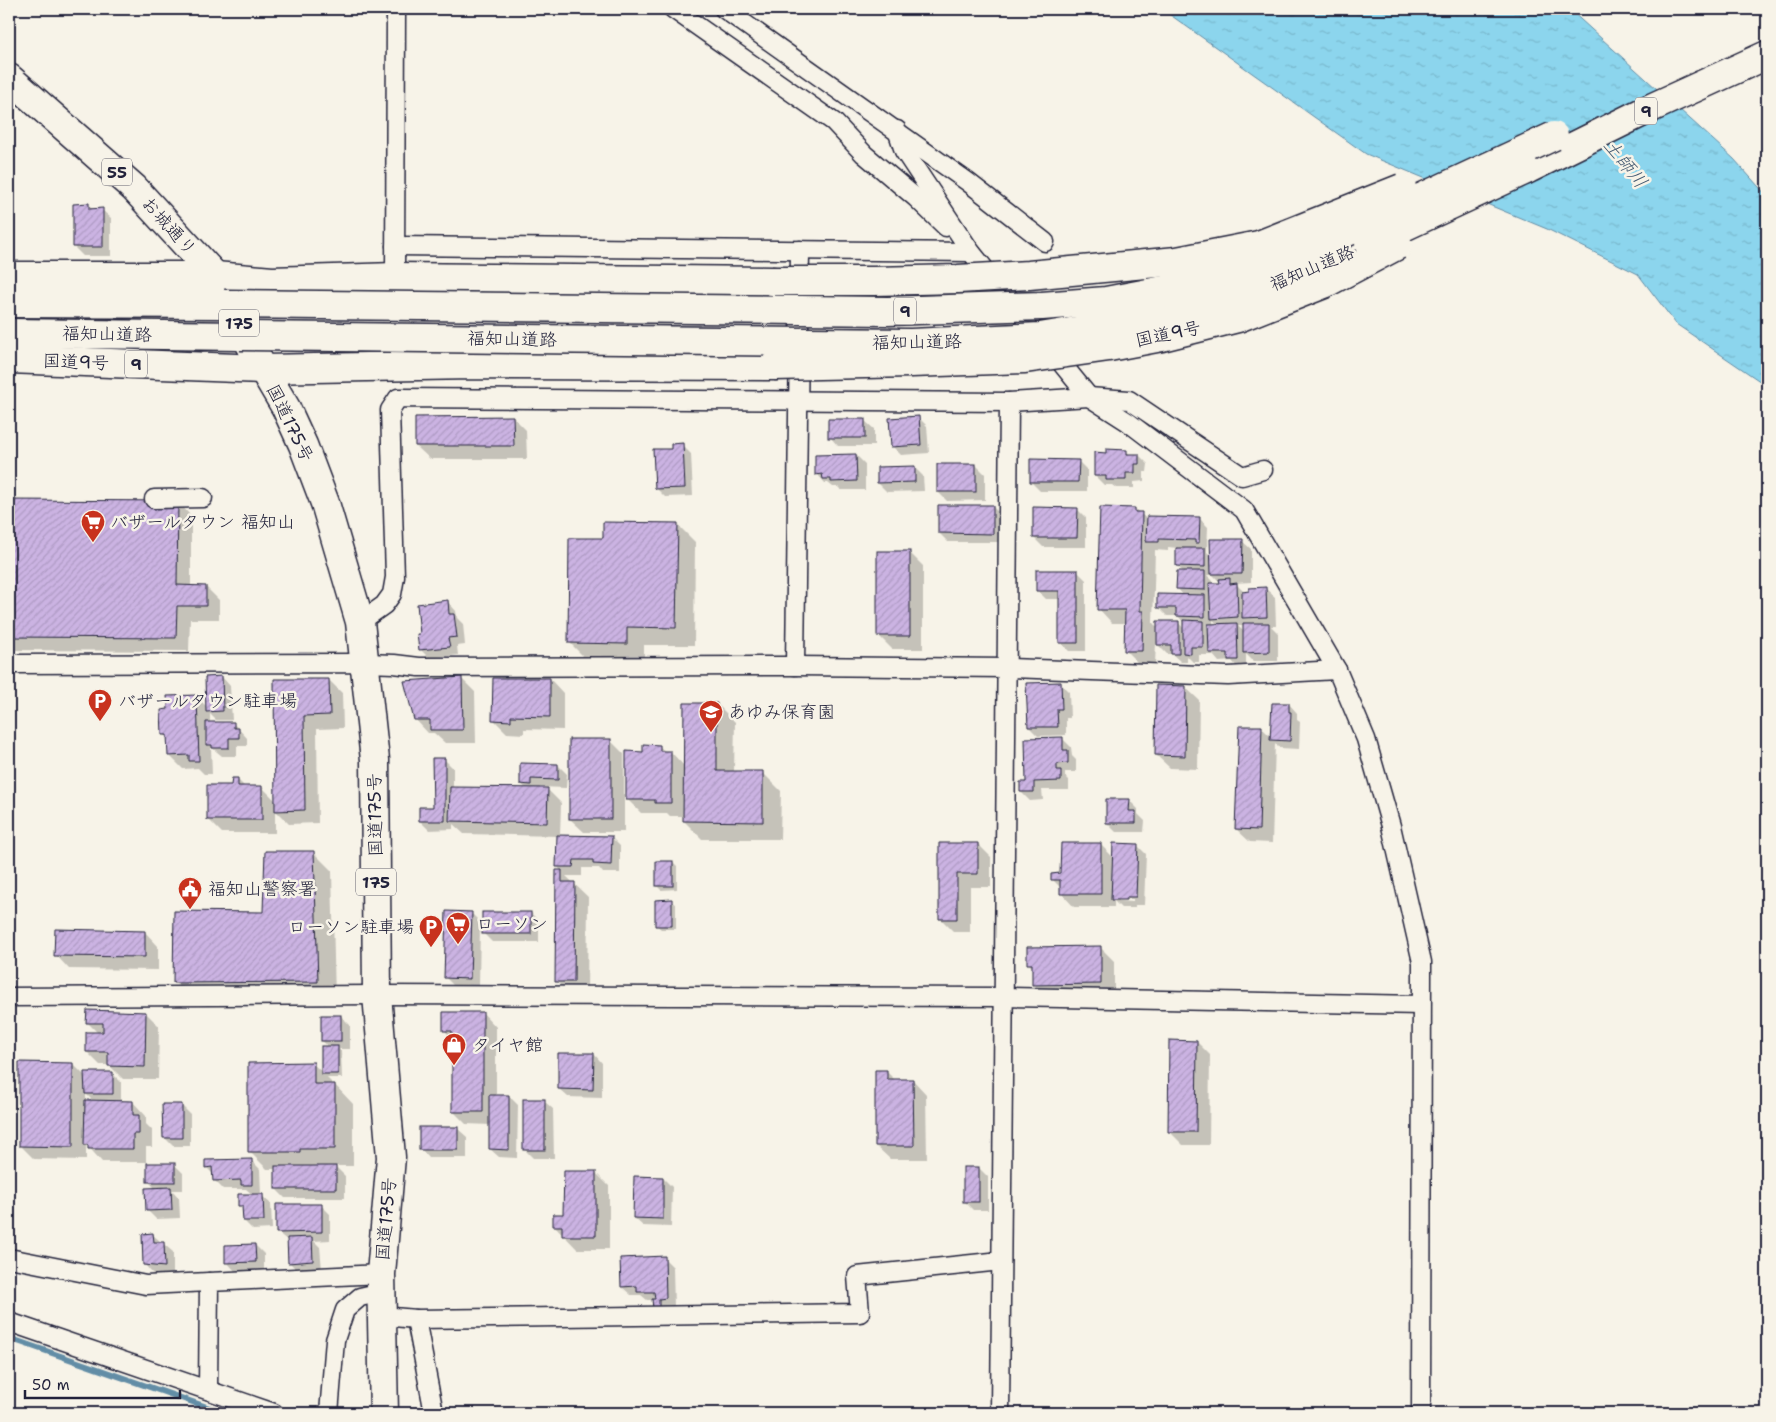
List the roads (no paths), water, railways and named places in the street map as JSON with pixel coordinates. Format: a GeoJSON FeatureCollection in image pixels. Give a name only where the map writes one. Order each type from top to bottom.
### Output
{"type":"FeatureCollection","features":[{"type":"Feature","properties":{"kind":"main road","name":"福知山道路"},"geometry":{"type":"LineString","coordinates":[[9,303],[888,311],[1042,306],[1106,301],[1243,275],[1302,253],[1672,82],[1767,36]]}},
{"type":"Feature","properties":{"kind":"main road","name":"福知山道路"},"geometry":{"type":"LineString","coordinates":[[9,333],[911,343],[1040,337],[1137,321],[1246,296],[1313,269],[1526,170],[1653,107],[1767,55]]}},
{"type":"Feature","properties":{"kind":"main road","name":"お城通り"},"geometry":{"type":"LineString","coordinates":[[9,78],[134,188],[215,276]]}},
{"type":"Feature","properties":{"kind":"main road","name":"9"},"geometry":{"type":"LineString","coordinates":[[9,276],[215,276],[272,280],[395,277],[874,281],[1029,275],[1177,261],[1259,245],[1446,170],[1554,136]]}},
{"type":"Feature","properties":{"kind":"main road","name":"国道9号"},"geometry":{"type":"LineString","coordinates":[[9,359],[263,369],[471,365],[774,366],[1025,359],[1135,342],[1238,318],[1324,284],[1496,193],[1526,170]]}},
{"type":"Feature","properties":{"kind":"main road","name":"国道175号"},"geometry":{"type":"LineString","coordinates":[[215,276],[263,369],[286,408],[306,453],[325,502],[360,622],[375,760],[377,995],[391,1157],[382,1294],[384,1413]]}},
{"type":"Feature","properties":{"kind":"street"},"geometry":{"type":"LineString","coordinates":[[395,277],[396,9]]}},
{"type":"Feature","properties":{"kind":"street"},"geometry":{"type":"LineString","coordinates":[[673,9],[834,122],[864,154],[916,198],[971,252]]}},
{"type":"Feature","properties":{"kind":"street"},"geometry":{"type":"LineString","coordinates":[[724,9],[897,130],[1045,242]]}},
{"type":"Feature","properties":{"kind":"street"},"geometry":{"type":"LineString","coordinates":[[897,130],[904,151],[971,252],[1090,397],[1128,422],[1244,510],[1337,670],[1366,738],[1391,826],[1422,962],[1421,1413]]}},
{"type":"Feature","properties":{"kind":"street"},"geometry":{"type":"LineString","coordinates":[[395,246],[971,252]]}},
{"type":"Feature","properties":{"kind":"street"},"geometry":{"type":"LineString","coordinates":[[795,666],[800,250]]}},
{"type":"Feature","properties":{"kind":"street"},"geometry":{"type":"LineString","coordinates":[[360,622],[384,605],[392,594],[395,577],[390,410],[398,398],[798,402],[1010,402],[1090,397],[1129,400],[1242,476],[1263,470]]}},
{"type":"Feature","properties":{"kind":"street"},"geometry":{"type":"LineString","coordinates":[[1000,1413],[1010,402]]}},
{"type":"Feature","properties":{"kind":"street"},"geometry":{"type":"LineString","coordinates":[[154,499],[203,498]]}},
{"type":"Feature","properties":{"kind":"street"},"geometry":{"type":"LineString","coordinates":[[9,664],[394,664],[419,667],[795,666],[1007,668],[1228,676],[1337,670]]}},
{"type":"Feature","properties":{"kind":"street"},"geometry":{"type":"LineString","coordinates":[[9,997],[377,995],[1004,997],[1421,1005]]}},
{"type":"Feature","properties":{"kind":"street"},"geometry":{"type":"LineString","coordinates":[[9,1258],[146,1285],[209,1282],[382,1294],[416,1319],[860,1313],[857,1276],[1001,1261]]}},
{"type":"Feature","properties":{"kind":"street"},"geometry":{"type":"LineString","coordinates":[[208,1390],[209,1282]]}},
{"type":"Feature","properties":{"kind":"street"},"geometry":{"type":"LineString","coordinates":[[329,1413],[335,1340],[345,1310],[360,1297],[382,1294]]}},
{"type":"Feature","properties":{"kind":"street"},"geometry":{"type":"LineString","coordinates":[[416,1319],[434,1413]]}},
{"type":"Feature","properties":{"kind":"street"},"geometry":{"type":"LineString","coordinates":[[9,1322],[274,1413]]}},
{"type":"Feature","properties":{"kind":"water","name":"土師川"},"geometry":{"type":"Polygon","coordinates":[[[1162,9],[1569,9],[1734,159],[1767,196],[1767,386],[1676,324],[1638,274],[1547,229],[1366,154],[1162,9]]]}},
{"type":"Feature","properties":{"kind":"waterway"},"geometry":{"type":"LineString","coordinates":[[9,1338],[224,1413]]}},
{"type":"Feature","properties":{"kind":"place","name":"バザールタウン 福知山"},"geometry":{"type":"Point","coordinates":[93,543]}},
{"type":"Feature","properties":{"kind":"place","name":"バザールタウン駐車場"},"geometry":{"type":"Point","coordinates":[100,722]}},
{"type":"Feature","properties":{"kind":"place","name":"あゆみ保育園"},"geometry":{"type":"Point","coordinates":[711,733]}},
{"type":"Feature","properties":{"kind":"place","name":"福知山警察署"},"geometry":{"type":"Point","coordinates":[190,910]}},
{"type":"Feature","properties":{"kind":"place","name":"ローソン"},"geometry":{"type":"Point","coordinates":[458,945]}},
{"type":"Feature","properties":{"kind":"place","name":"ローソン駐車場"},"geometry":{"type":"Point","coordinates":[431,948]}},
{"type":"Feature","properties":{"kind":"place","name":"タイヤ館"},"geometry":{"type":"Point","coordinates":[454,1066]}}]}
